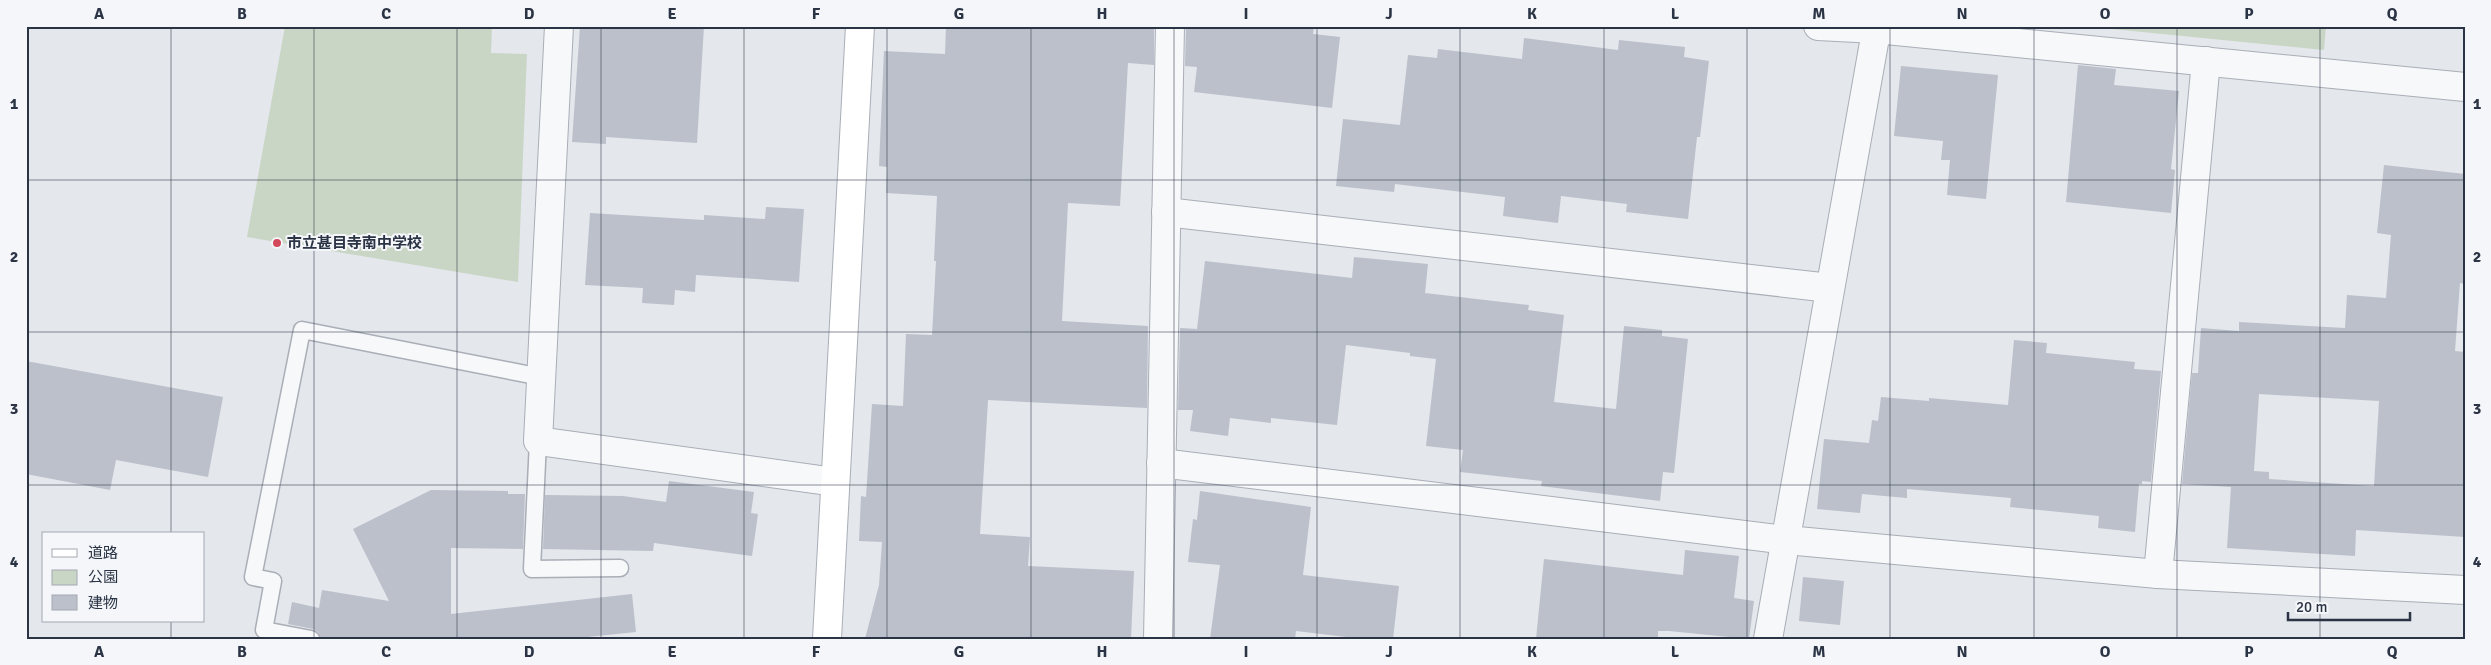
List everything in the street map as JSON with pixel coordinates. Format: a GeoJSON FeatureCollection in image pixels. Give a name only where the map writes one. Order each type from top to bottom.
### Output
{"type":"FeatureCollection","features":[{"type":"Feature","properties":{"kind":"street"},"geometry":{"type":"LineString","coordinates":[[559,26],[538,440],[835,482]]}},
{"type":"Feature","properties":{"kind":"street"},"geometry":{"type":"LineString","coordinates":[[827,639],[860,26]]}},
{"type":"Feature","properties":{"kind":"street"},"geometry":{"type":"LineString","coordinates":[[1158,639],[1170,26]]}},
{"type":"Feature","properties":{"kind":"street"},"geometry":{"type":"LineString","coordinates":[[1818,26],[1876,28],[2465,86]]}},
{"type":"Feature","properties":{"kind":"street"},"geometry":{"type":"LineString","coordinates":[[1768,639],[1876,28]]}},
{"type":"Feature","properties":{"kind":"street"},"geometry":{"type":"LineString","coordinates":[[2158,574],[2206,61]]}},
{"type":"Feature","properties":{"kind":"street"},"geometry":{"type":"LineString","coordinates":[[1166,212],[1830,288]]}},
{"type":"Feature","properties":{"kind":"street"},"geometry":{"type":"LineString","coordinates":[[1161,463],[1786,540],[2158,574],[2465,590]]}},
{"type":"Feature","properties":{"kind":"lane"},"geometry":{"type":"LineString","coordinates":[[311,639],[264,630],[273,581],[253,577],[302,330],[541,377]]}},
{"type":"Feature","properties":{"kind":"lane"},"geometry":{"type":"LineString","coordinates":[[538,440],[532,569],[620,568]]}},
{"type":"Feature","properties":{"kind":"green space"},"geometry":{"type":"Polygon","coordinates":[[[285,26],[492,26],[491,53],[527,54],[518,282],[247,237],[285,26]]]}},
{"type":"Feature","properties":{"kind":"green space"},"geometry":{"type":"Polygon","coordinates":[[[2082,26],[2326,26],[2324,50],[2082,26]]]}},
{"type":"Feature","properties":{"kind":"building"},"geometry":{"type":"Polygon","coordinates":[[[580,26],[704,26],[697,143],[606,137],[606,144],[572,142],[580,26]]]}},
{"type":"Feature","properties":{"kind":"building"},"geometry":{"type":"Polygon","coordinates":[[[946,26],[1154,26],[1154,65],[1128,63],[1120,206],[1068,203],[1062,321],[1148,326],[1147,408],[988,400],[980,534],[1030,537],[1028,566],[1134,571],[1131,639],[865,639],[879,585],[882,542],[859,541],[861,496],[866,497],[872,404],[903,406],[906,334],[932,335],[936,261],[934,261],[937,196],[886,193],[887,167],[879,166],[884,51],[945,54],[946,26]]]}},
{"type":"Feature","properties":{"kind":"building"},"geometry":{"type":"Polygon","coordinates":[[[1186,26],[1314,26],[1313,34],[1340,37],[1332,108],[1194,92],[1197,67],[1185,66],[1186,26]]]}},
{"type":"Feature","properties":{"kind":"building"},"geometry":{"type":"Polygon","coordinates":[[[1524,38],[1618,50],[1619,40],[1685,47],[1684,57],[1709,61],[1700,137],[1697,137],[1688,219],[1626,212],[1627,204],[1561,196],[1558,223],[1503,216],[1505,197],[1395,184],[1394,192],[1336,186],[1343,119],[1400,125],[1408,55],[1437,58],[1438,49],[1522,59],[1524,38]]]}},
{"type":"Feature","properties":{"kind":"building"},"geometry":{"type":"Polygon","coordinates":[[[2078,65],[2116,69],[2114,85],[2179,91],[2171,169],[2175,170],[2171,213],[2066,202],[2078,65]]]}},
{"type":"Feature","properties":{"kind":"building"},"geometry":{"type":"Polygon","coordinates":[[[1901,66],[1998,75],[1986,199],[1947,195],[1950,160],[1941,160],[1943,141],[1894,136],[1901,66]]]}},
{"type":"Feature","properties":{"kind":"building"},"geometry":{"type":"Polygon","coordinates":[[[2384,165],[2465,174],[2465,284],[2460,283],[2455,351],[2465,352],[2465,537],[2356,530],[2355,556],[2227,548],[2231,487],[2182,484],[2192,373],[2198,373],[2201,328],[2239,331],[2239,322],[2345,328],[2347,295],[2386,298],[2391,235],[2377,233],[2384,165]],[[2259,394],[2254,471],[2269,472],[2269,479],[2374,486],[2379,401],[2259,394]]]}},
{"type":"Feature","properties":{"kind":"building"},"geometry":{"type":"Polygon","coordinates":[[[766,207],[804,209],[799,282],[696,275],[695,292],[675,290],[674,305],[642,303],[643,288],[585,285],[590,213],[704,220],[704,215],[765,219],[766,207]]]}},
{"type":"Feature","properties":{"kind":"building"},"geometry":{"type":"Polygon","coordinates":[[[1354,257],[1428,264],[1425,293],[1529,305],[1528,310],[1564,315],[1554,402],[1616,409],[1624,326],[1662,330],[1662,336],[1688,339],[1674,473],[1663,472],[1660,501],[1541,486],[1542,481],[1460,472],[1463,450],[1426,446],[1436,359],[1410,356],[1410,353],[1346,345],[1337,425],[1271,418],[1271,423],[1230,418],[1228,436],[1190,431],[1193,410],[1178,410],[1180,328],[1197,329],[1205,261],[1352,278],[1354,257]]]}},
{"type":"Feature","properties":{"kind":"building"},"geometry":{"type":"Polygon","coordinates":[[[2014,340],[2047,343],[2046,353],[2135,362],[2134,369],[2161,371],[2151,482],[2142,481],[2142,484],[2139,484],[2135,532],[2098,528],[2099,516],[2010,507],[2011,498],[1907,489],[1907,498],[1862,494],[1860,513],[1817,509],[1824,439],[1869,443],[1872,420],[1878,421],[1881,397],[1929,401],[1929,398],[2008,405],[2014,340]]]}},
{"type":"Feature","properties":{"kind":"building"},"geometry":{"type":"Polygon","coordinates":[[[26,361],[223,397],[208,477],[116,460],[110,490],[26,474],[26,361]]]}},
{"type":"Feature","properties":{"kind":"building"},"geometry":{"type":"Polygon","coordinates":[[[669,481],[754,492],[751,513],[758,514],[752,556],[654,543],[653,551],[543,549],[545,495],[623,496],[666,502],[669,481]]]}},
{"type":"Feature","properties":{"kind":"building"},"geometry":{"type":"Polygon","coordinates":[[[431,490],[508,491],[508,494],[525,494],[523,549],[451,548],[451,614],[632,594],[636,632],[568,639],[321,639],[318,632],[313,629],[288,624],[292,602],[319,608],[322,590],[389,601],[353,529],[431,490]]]}},
{"type":"Feature","properties":{"kind":"building"},"geometry":{"type":"Polygon","coordinates":[[[1200,491],[1311,507],[1303,575],[1399,586],[1393,639],[1363,639],[1296,631],[1295,639],[1210,639],[1220,565],[1188,562],[1193,519],[1197,520],[1200,491]]]}},
{"type":"Feature","properties":{"kind":"building"},"geometry":{"type":"Polygon","coordinates":[[[1685,550],[1739,556],[1734,598],[1754,601],[1749,639],[1658,631],[1658,639],[1536,639],[1544,559],[1683,575],[1685,550]]]}},
{"type":"Feature","properties":{"kind":"building"},"geometry":{"type":"Polygon","coordinates":[[[1803,577],[1844,581],[1840,625],[1799,621],[1803,577]]]}},
{"type":"Feature","properties":{"kind":"place","name":"市立甚目寺南中学校"},"geometry":{"type":"Point","coordinates":[277,243]}}]}
